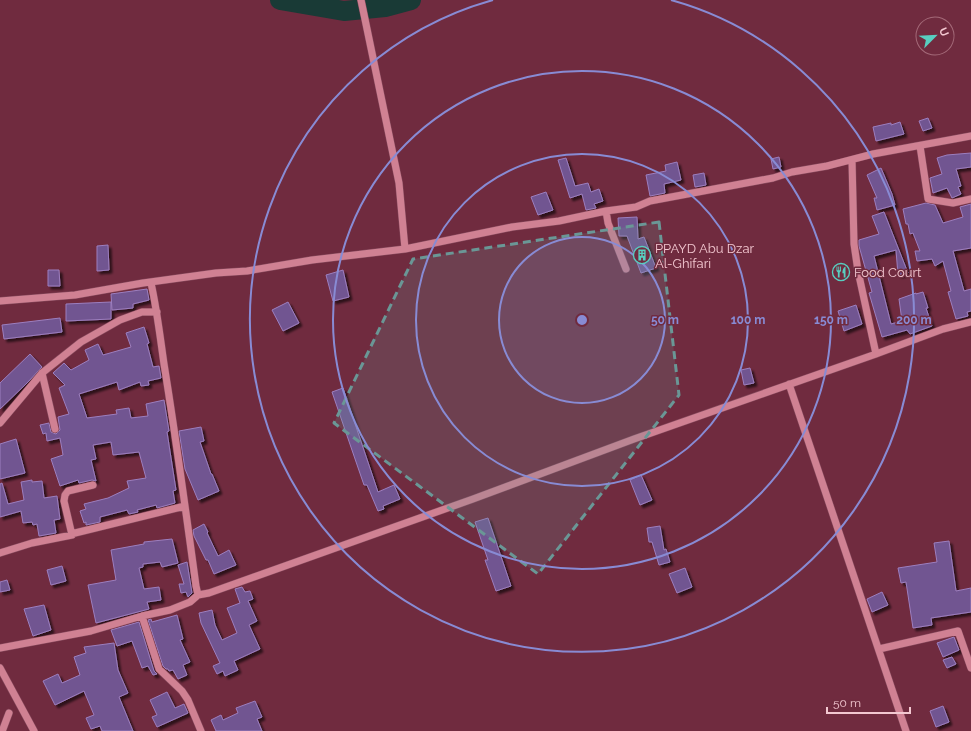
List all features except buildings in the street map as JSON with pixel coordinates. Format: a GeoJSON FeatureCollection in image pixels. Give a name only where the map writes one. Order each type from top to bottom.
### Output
{"type":"FeatureCollection","features":[{"type":"Feature","properties":{"kind":"street"},"geometry":{"type":"LineString","coordinates":[[362,1],[399,183],[405,249]]}},
{"type":"Feature","properties":{"kind":"street"},"geometry":{"type":"LineString","coordinates":[[0,301],[75,295],[151,283],[247,271],[312,260],[405,249],[512,227],[559,221],[606,211],[636,207],[650,202],[773,178],[792,172],[827,166],[873,154],[920,148],[971,136]]}},
{"type":"Feature","properties":{"kind":"street"},"geometry":{"type":"LineString","coordinates":[[920,148],[928,199],[953,203],[971,199]]}},
{"type":"Feature","properties":{"kind":"street"},"geometry":{"type":"LineString","coordinates":[[852,160],[854,244],[858,271],[876,354]]}},
{"type":"Feature","properties":{"kind":"street"},"geometry":{"type":"LineString","coordinates":[[606,211],[608,223],[626,269]]}},
{"type":"Feature","properties":{"kind":"street"},"geometry":{"type":"LineString","coordinates":[[151,283],[157,312],[198,595]]}},
{"type":"Feature","properties":{"kind":"street"},"geometry":{"type":"LineString","coordinates":[[0,423],[42,373],[81,342],[120,320],[142,312],[157,312]]}},
{"type":"Feature","properties":{"kind":"street"},"geometry":{"type":"LineString","coordinates":[[0,648],[91,631],[181,606],[190,602],[198,595],[204,595],[473,499],[634,439],[943,329],[971,322]]}},
{"type":"Feature","properties":{"kind":"street"},"geometry":{"type":"LineString","coordinates":[[42,373],[55,429]]}},
{"type":"Feature","properties":{"kind":"street"},"geometry":{"type":"LineString","coordinates":[[789,384],[906,731]]}},
{"type":"Feature","properties":{"kind":"street"},"geometry":{"type":"LineString","coordinates":[[71,534],[64,501],[65,494],[68,491],[93,485]]}},
{"type":"Feature","properties":{"kind":"street"},"geometry":{"type":"LineString","coordinates":[[0,553],[32,543],[67,537],[72,535],[71,534],[185,506]]}},
{"type":"Feature","properties":{"kind":"street"},"geometry":{"type":"LineString","coordinates":[[142,616],[159,669],[182,690],[188,700],[201,731]]}},
{"type":"Feature","properties":{"kind":"street"},"geometry":{"type":"LineString","coordinates":[[879,650],[958,631],[971,668]]}},
{"type":"Feature","properties":{"kind":"street"},"geometry":{"type":"LineString","coordinates":[[0,668],[34,731]]}},
{"type":"Feature","properties":{"kind":"street"},"geometry":{"type":"LineString","coordinates":[[0,731],[9,713]]}},
{"type":"Feature","properties":{"kind":"highlighted area"},"geometry":{"type":"Polygon","coordinates":[[[659,222],[679,395],[538,574],[334,423],[413,259],[659,222]]]}},
{"type":"Feature","properties":{"kind":"waterway"},"geometry":{"type":"LineString","coordinates":[[280,0],[344,11],[385,7],[411,0]]}},
{"type":"Feature","properties":{"kind":"place","name":"PPAYD Abu Dzar Al-Ghifari"},"geometry":{"type":"Point","coordinates":[642,255]}},
{"type":"Feature","properties":{"kind":"place","name":"Food Court"},"geometry":{"type":"Point","coordinates":[841,272]}}]}
